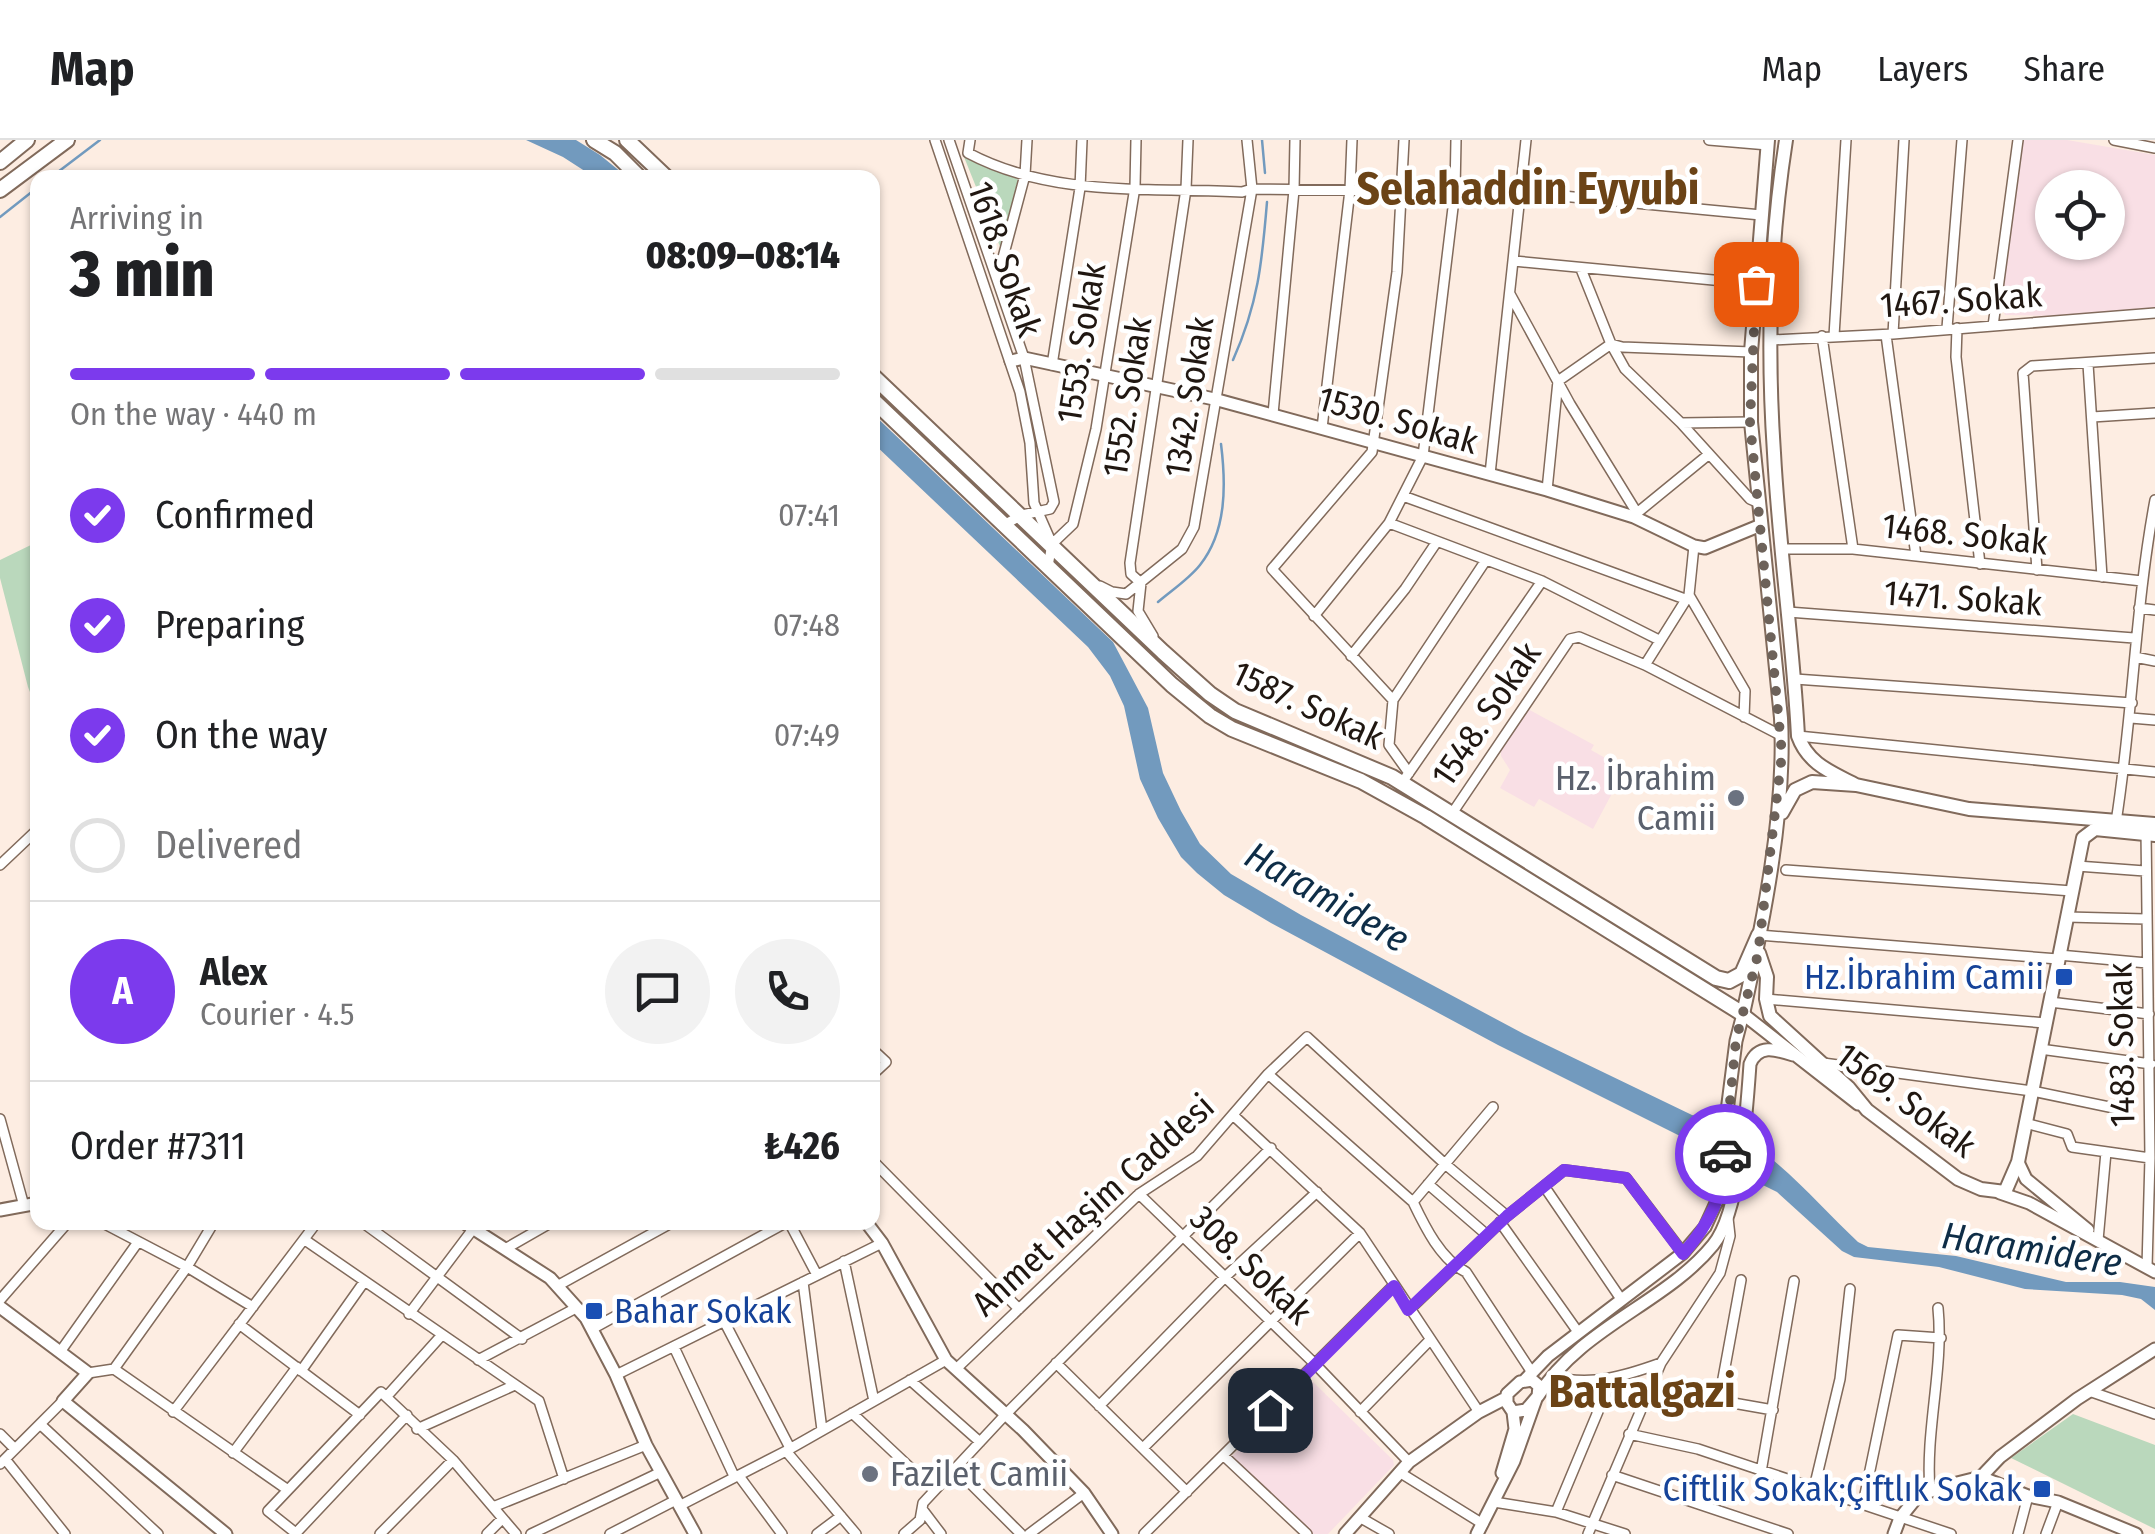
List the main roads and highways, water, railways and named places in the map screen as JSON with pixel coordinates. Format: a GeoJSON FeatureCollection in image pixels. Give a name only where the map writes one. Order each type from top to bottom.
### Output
{"type":"FeatureCollection","features":[{"type":"Feature","properties":{"kind":"main road"},"geometry":{"type":"LineString","coordinates":[[0,153],[18,140]]}},
{"type":"Feature","properties":{"kind":"main road"},"geometry":{"type":"LineString","coordinates":[[0,162],[27,140]]}},
{"type":"Feature","properties":{"kind":"main road"},"geometry":{"type":"LineString","coordinates":[[0,190],[67,140]]}},
{"type":"Feature","properties":{"kind":"main road"},"geometry":{"type":"LineString","coordinates":[[594,140],[632,170]]}},
{"type":"Feature","properties":{"kind":"main road"},"geometry":{"type":"LineString","coordinates":[[627,140],[659,170]]}},
{"type":"Feature","properties":{"kind":"main road"},"geometry":{"type":"LineString","coordinates":[[1786,140],[1777,216],[1771,345],[1773,451],[1798,736],[1813,762],[1856,785]]}},
{"type":"Feature","properties":{"kind":"main road"},"geometry":{"type":"LineString","coordinates":[[1743,1014],[1759,943],[1782,768],[1750,422],[1751,352],[1768,143]]}},
{"type":"Feature","properties":{"kind":"main road","name":"1587. Sokak"},"geometry":{"type":"LineString","coordinates":[[880,382],[1030,515],[1052,544],[1163,652],[1235,711],[1405,778],[1451,815],[1716,978],[1729,981],[1742,974],[1759,943]]}},
{"type":"Feature","properties":{"kind":"main road","name":"1587. Sokak"},"geometry":{"type":"LineString","coordinates":[[880,407],[1172,685],[1210,716],[1232,729],[1361,781],[1743,1014]]}},
{"type":"Feature","properties":{"kind":"main road"},"geometry":{"type":"LineString","coordinates":[[1774,835],[1795,790],[1812,782],[1856,785],[1969,809],[2054,814],[2150,829]]}},
{"type":"Feature","properties":{"kind":"main road"},"geometry":{"type":"LineString","coordinates":[[2054,814],[2082,838],[2095,829],[2115,824]]}},
{"type":"Feature","properties":{"kind":"main road","name":"1569. Sokak"},"geometry":{"type":"LineString","coordinates":[[1759,943],[1770,1016],[1823,1063],[1867,1110],[1958,1179],[2000,1193],[2010,1186],[2018,1162],[2082,838]]}},
{"type":"Feature","properties":{"kind":"water"},"geometry":{"type":"Polygon","coordinates":[[[526,140],[576,140],[618,170],[583,170],[526,140]]]}},
{"type":"Feature","properties":{"kind":"water"},"geometry":{"type":"Polygon","coordinates":[[[880,421],[1113,642],[1148,708],[1163,773],[1181,811],[1200,844],[1231,874],[1524,1034],[1738,1135],[1781,1167],[1858,1242],[1868,1247],[1956,1256],[2066,1282],[2120,1282],[2155,1287],[2155,1310],[2141,1299],[2122,1295],[2025,1289],[1939,1267],[1854,1257],[1842,1251],[1777,1192],[1716,1162],[1692,1142],[1498,1045],[1224,895],[1181,857],[1158,818],[1140,779],[1124,706],[1110,676],[1088,647],[880,450],[880,421]]]}},
{"type":"Feature","properties":{"kind":"waterway"},"geometry":{"type":"LineString","coordinates":[[61,170],[100,140]]}},
{"type":"Feature","properties":{"kind":"waterway"},"geometry":{"type":"LineString","coordinates":[[1262,140],[1265,173]]}},
{"type":"Feature","properties":{"kind":"waterway"},"geometry":{"type":"LineString","coordinates":[[0,217],[30,193]]}},
{"type":"Feature","properties":{"kind":"waterway"},"geometry":{"type":"LineString","coordinates":[[1233,360],[1258,283],[1267,202]]}},
{"type":"Feature","properties":{"kind":"waterway"},"geometry":{"type":"LineString","coordinates":[[1158,602],[1196,570],[1215,537],[1224,491],[1221,444]]}},
{"type":"Feature","properties":{"kind":"place","name":"Hz. İbrahim Camii"},"geometry":{"type":"Point","coordinates":[1736,798]}},
{"type":"Feature","properties":{"kind":"place","name":"Hz.İbrahim Camii"},"geometry":{"type":"Point","coordinates":[2064,977]}},
{"type":"Feature","properties":{"kind":"place","name":"Bahar Sokak"},"geometry":{"type":"Point","coordinates":[594,1311]}},
{"type":"Feature","properties":{"kind":"place","name":"Fazilet Camii"},"geometry":{"type":"Point","coordinates":[870,1474]}},
{"type":"Feature","properties":{"kind":"place","name":"Ciftlik Sokak;Çiftlık Sokak"},"geometry":{"type":"Point","coordinates":[2042,1489]}},
{"type":"Feature","properties":{"kind":"district","name":"Selahaddin Eyyubi"},"geometry":{"type":"Point","coordinates":[1528,188]}},
{"type":"Feature","properties":{"kind":"district","name":"Battalgazi"},"geometry":{"type":"Point","coordinates":[1642,1391]}},
{"type":"Feature","properties":{"kind":"water label","name":"Haramidere"},"geometry":{"type":"Point","coordinates":[1327,897]}},
{"type":"Feature","properties":{"kind":"water label","name":"Haramidere"},"geometry":{"type":"Point","coordinates":[2032,1249]}}]}
